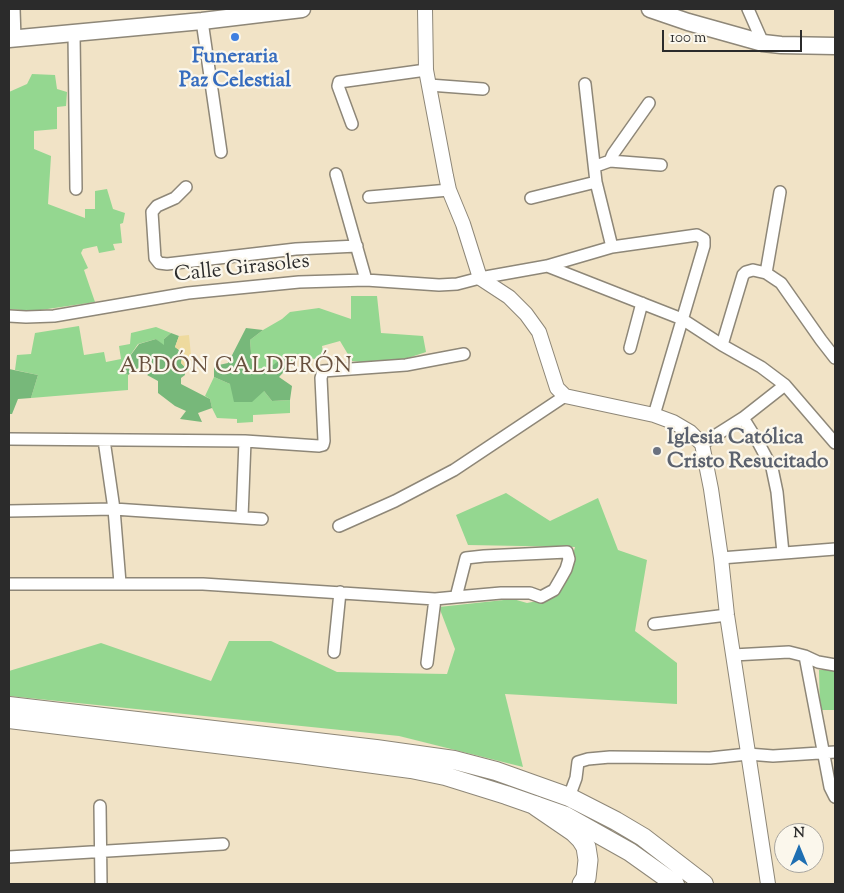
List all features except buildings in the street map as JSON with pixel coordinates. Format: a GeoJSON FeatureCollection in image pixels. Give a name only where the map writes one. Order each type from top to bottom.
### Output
{"type":"FeatureCollection","features":[{"type":"Feature","properties":{"kind":"highway"},"geometry":{"type":"LineString","coordinates":[[536,806],[574,832],[586,847],[588,860],[586,878],[582,884]]}},
{"type":"Feature","properties":{"kind":"main road"},"geometry":{"type":"LineString","coordinates":[[12,39],[202,21],[220,14],[302,9]]}},
{"type":"Feature","properties":{"kind":"main road"},"geometry":{"type":"LineString","coordinates":[[650,9],[763,43],[835,46]]}},
{"type":"Feature","properties":{"kind":"main road"},"geometry":{"type":"LineString","coordinates":[[9,706],[376,749],[454,760],[496,771],[569,797],[643,837],[704,884]]}},
{"type":"Feature","properties":{"kind":"main road"},"geometry":{"type":"LineString","coordinates":[[9,719],[410,769],[472,784],[566,816],[605,837],[675,884]]}},
{"type":"Feature","properties":{"kind":"street"},"geometry":{"type":"LineString","coordinates":[[12,39],[14,9]]}},
{"type":"Feature","properties":{"kind":"street"},"geometry":{"type":"LineString","coordinates":[[425,9],[426,70],[449,190],[463,224],[480,278],[508,297],[526,314],[539,332],[557,388],[565,396],[654,415],[673,422],[690,432],[702,444],[711,489],[727,615],[768,884]]}},
{"type":"Feature","properties":{"kind":"street"},"geometry":{"type":"LineString","coordinates":[[748,9],[763,43]]}},
{"type":"Feature","properties":{"kind":"street"},"geometry":{"type":"LineString","coordinates":[[202,21],[221,152]]}},
{"type":"Feature","properties":{"kind":"street"},"geometry":{"type":"LineString","coordinates":[[74,34],[76,189]]}},
{"type":"Feature","properties":{"kind":"street"},"geometry":{"type":"LineString","coordinates":[[352,124],[338,86],[339,82],[426,70]]}},
{"type":"Feature","properties":{"kind":"street"},"geometry":{"type":"LineString","coordinates":[[586,84],[596,166],[596,182],[612,247]]}},
{"type":"Feature","properties":{"kind":"street"},"geometry":{"type":"LineString","coordinates":[[429,85],[483,89]]}},
{"type":"Feature","properties":{"kind":"street"},"geometry":{"type":"LineString","coordinates":[[610,162],[613,154],[649,103]]}},
{"type":"Feature","properties":{"kind":"street"},"geometry":{"type":"LineString","coordinates":[[596,166],[610,162],[660,165]]}},
{"type":"Feature","properties":{"kind":"street"},"geometry":{"type":"LineString","coordinates":[[336,174],[366,280]]}},
{"type":"Feature","properties":{"kind":"street"},"geometry":{"type":"LineString","coordinates":[[531,198],[596,182]]}},
{"type":"Feature","properties":{"kind":"street"},"geometry":{"type":"LineString","coordinates":[[186,187],[175,198],[157,206],[152,212],[155,258],[159,263],[167,264],[302,248],[357,246]]}},
{"type":"Feature","properties":{"kind":"street"},"geometry":{"type":"LineString","coordinates":[[370,197],[449,190]]}},
{"type":"Feature","properties":{"kind":"street"},"geometry":{"type":"LineString","coordinates":[[766,273],[780,192]]}},
{"type":"Feature","properties":{"kind":"street","name":"Calle Girasoles"},"geometry":{"type":"LineString","coordinates":[[9,316],[54,316],[188,293],[290,283],[366,280],[439,285],[457,284],[547,266],[612,247],[697,235],[704,239],[704,246],[682,320]]}},
{"type":"Feature","properties":{"kind":"street"},"geometry":{"type":"LineString","coordinates":[[547,266],[682,320],[761,367],[785,385],[835,443]]}},
{"type":"Feature","properties":{"kind":"street"},"geometry":{"type":"LineString","coordinates":[[722,345],[743,275],[750,270],[766,273],[777,279],[785,287],[835,358]]}},
{"type":"Feature","properties":{"kind":"street"},"geometry":{"type":"LineString","coordinates":[[630,348],[642,303]]}},
{"type":"Feature","properties":{"kind":"street"},"geometry":{"type":"LineString","coordinates":[[654,415],[682,320]]}},
{"type":"Feature","properties":{"kind":"street"},"geometry":{"type":"LineString","coordinates":[[9,439],[245,441],[319,446],[323,445],[324,441],[321,378],[323,371],[406,365],[464,354]]}},
{"type":"Feature","properties":{"kind":"street"},"geometry":{"type":"LineString","coordinates":[[702,444],[743,418],[785,385]]}},
{"type":"Feature","properties":{"kind":"street"},"geometry":{"type":"LineString","coordinates":[[339,526],[394,501],[454,470],[565,396]]}},
{"type":"Feature","properties":{"kind":"street"},"geometry":{"type":"LineString","coordinates":[[743,418],[772,468],[777,492],[783,553]]}},
{"type":"Feature","properties":{"kind":"street"},"geometry":{"type":"LineString","coordinates":[[104,440],[114,509],[120,583]]}},
{"type":"Feature","properties":{"kind":"street"},"geometry":{"type":"LineString","coordinates":[[242,517],[245,441]]}},
{"type":"Feature","properties":{"kind":"street"},"geometry":{"type":"LineString","coordinates":[[9,511],[114,509],[262,519]]}},
{"type":"Feature","properties":{"kind":"street"},"geometry":{"type":"LineString","coordinates":[[721,558],[835,549]]}},
{"type":"Feature","properties":{"kind":"street"},"geometry":{"type":"LineString","coordinates":[[9,584],[203,584],[435,598],[456,597],[520,593],[530,593],[541,597],[554,590],[561,578],[569,559],[567,552],[466,558],[456,597]]}},
{"type":"Feature","properties":{"kind":"street"},"geometry":{"type":"LineString","coordinates":[[334,652],[340,592]]}},
{"type":"Feature","properties":{"kind":"street"},"geometry":{"type":"LineString","coordinates":[[427,663],[435,598]]}},
{"type":"Feature","properties":{"kind":"street"},"geometry":{"type":"LineString","coordinates":[[654,624],[727,615]]}},
{"type":"Feature","properties":{"kind":"street"},"geometry":{"type":"LineString","coordinates":[[733,655],[789,652],[818,662],[835,665]]}},
{"type":"Feature","properties":{"kind":"street"},"geometry":{"type":"LineString","coordinates":[[805,656],[829,752],[830,787],[835,797]]}},
{"type":"Feature","properties":{"kind":"street"},"geometry":{"type":"LineString","coordinates":[[569,797],[576,778],[578,762],[588,759],[610,757],[710,758],[748,754],[773,756],[829,752]]}},
{"type":"Feature","properties":{"kind":"street"},"geometry":{"type":"LineString","coordinates":[[100,806],[101,884]]}},
{"type":"Feature","properties":{"kind":"street"},"geometry":{"type":"LineString","coordinates":[[9,857],[223,844]]}},
{"type":"Feature","properties":{"kind":"green space"},"geometry":{"type":"Polygon","coordinates":[[[32,74],[55,75],[57,89],[67,92],[66,106],[57,107],[57,129],[34,131],[34,149],[51,156],[48,204],[85,218],[85,209],[95,209],[95,191],[107,189],[113,209],[125,213],[123,223],[120,224],[122,243],[113,244],[115,250],[99,253],[97,246],[83,249],[81,253],[88,268],[84,270],[95,302],[34,311],[9,309],[9,92],[27,84],[32,74]]]}},
{"type":"Feature","properties":{"kind":"green space"},"geometry":{"type":"Polygon","coordinates":[[[351,296],[377,296],[381,333],[423,336],[426,352],[387,365],[352,361],[340,341],[322,346],[324,359],[282,358],[264,373],[252,365],[250,340],[263,330],[290,312],[319,308],[351,319],[351,296]]]}},
{"type":"Feature","properties":{"kind":"green space"},"geometry":{"type":"Polygon","coordinates":[[[79,326],[84,355],[104,352],[106,362],[121,359],[119,346],[130,344],[131,333],[156,327],[171,333],[164,339],[164,346],[156,339],[138,344],[127,360],[123,371],[128,375],[128,390],[31,398],[38,375],[15,370],[17,355],[31,354],[35,333],[79,326]]]}},
{"type":"Feature","properties":{"kind":"green space"},"geometry":{"type":"Polygon","coordinates":[[[246,328],[263,330],[250,340],[252,365],[264,372],[282,358],[297,358],[279,377],[292,386],[290,400],[272,401],[264,391],[252,402],[234,402],[230,384],[214,377],[214,366],[228,363],[246,328]]]}},
{"type":"Feature","properties":{"kind":"green space"},"geometry":{"type":"Polygon","coordinates":[[[171,333],[179,336],[175,347],[183,353],[181,363],[184,366],[185,375],[181,378],[181,384],[210,399],[212,408],[198,413],[202,422],[180,419],[186,411],[175,406],[158,393],[158,381],[147,375],[156,368],[150,360],[128,375],[123,371],[127,360],[139,344],[156,339],[164,345],[164,339],[171,333]]]}},
{"type":"Feature","properties":{"kind":"green space"},"geometry":{"type":"Polygon","coordinates":[[[9,369],[38,375],[31,398],[18,399],[12,414],[9,414],[9,369]]]}},
{"type":"Feature","properties":{"kind":"green space"},"geometry":{"type":"Polygon","coordinates":[[[214,377],[230,384],[264,391],[272,401],[290,400],[290,413],[253,415],[253,422],[237,423],[237,419],[217,418],[210,399],[205,396],[214,377]]]}},
{"type":"Feature","properties":{"kind":"green space"},"geometry":{"type":"Polygon","coordinates":[[[506,493],[550,521],[598,498],[618,550],[647,560],[635,631],[677,663],[677,704],[505,694],[523,767],[399,736],[9,696],[9,671],[101,643],[211,681],[229,641],[271,641],[337,672],[447,674],[455,649],[439,607],[513,599],[527,603],[547,599],[564,586],[575,547],[468,545],[456,515],[506,493]]]}},
{"type":"Feature","properties":{"kind":"green space"},"geometry":{"type":"Polygon","coordinates":[[[819,670],[835,670],[835,710],[820,710],[819,670]]]}},
{"type":"Feature","properties":{"kind":"sand"},"geometry":{"type":"Polygon","coordinates":[[[189,335],[192,365],[184,366],[181,363],[183,353],[175,347],[179,336],[189,335]]]}},
{"type":"Feature","properties":{"kind":"place","name":"Funeraria Paz Celestial"},"geometry":{"type":"Point","coordinates":[235,37]}},
{"type":"Feature","properties":{"kind":"place","name":"Iglesia Católica Cristo Resucitado"},"geometry":{"type":"Point","coordinates":[657,451]}},
{"type":"Feature","properties":{"kind":"district","name":"ABDÓN CALDERÓN"},"geometry":{"type":"Point","coordinates":[236,368]}}]}
